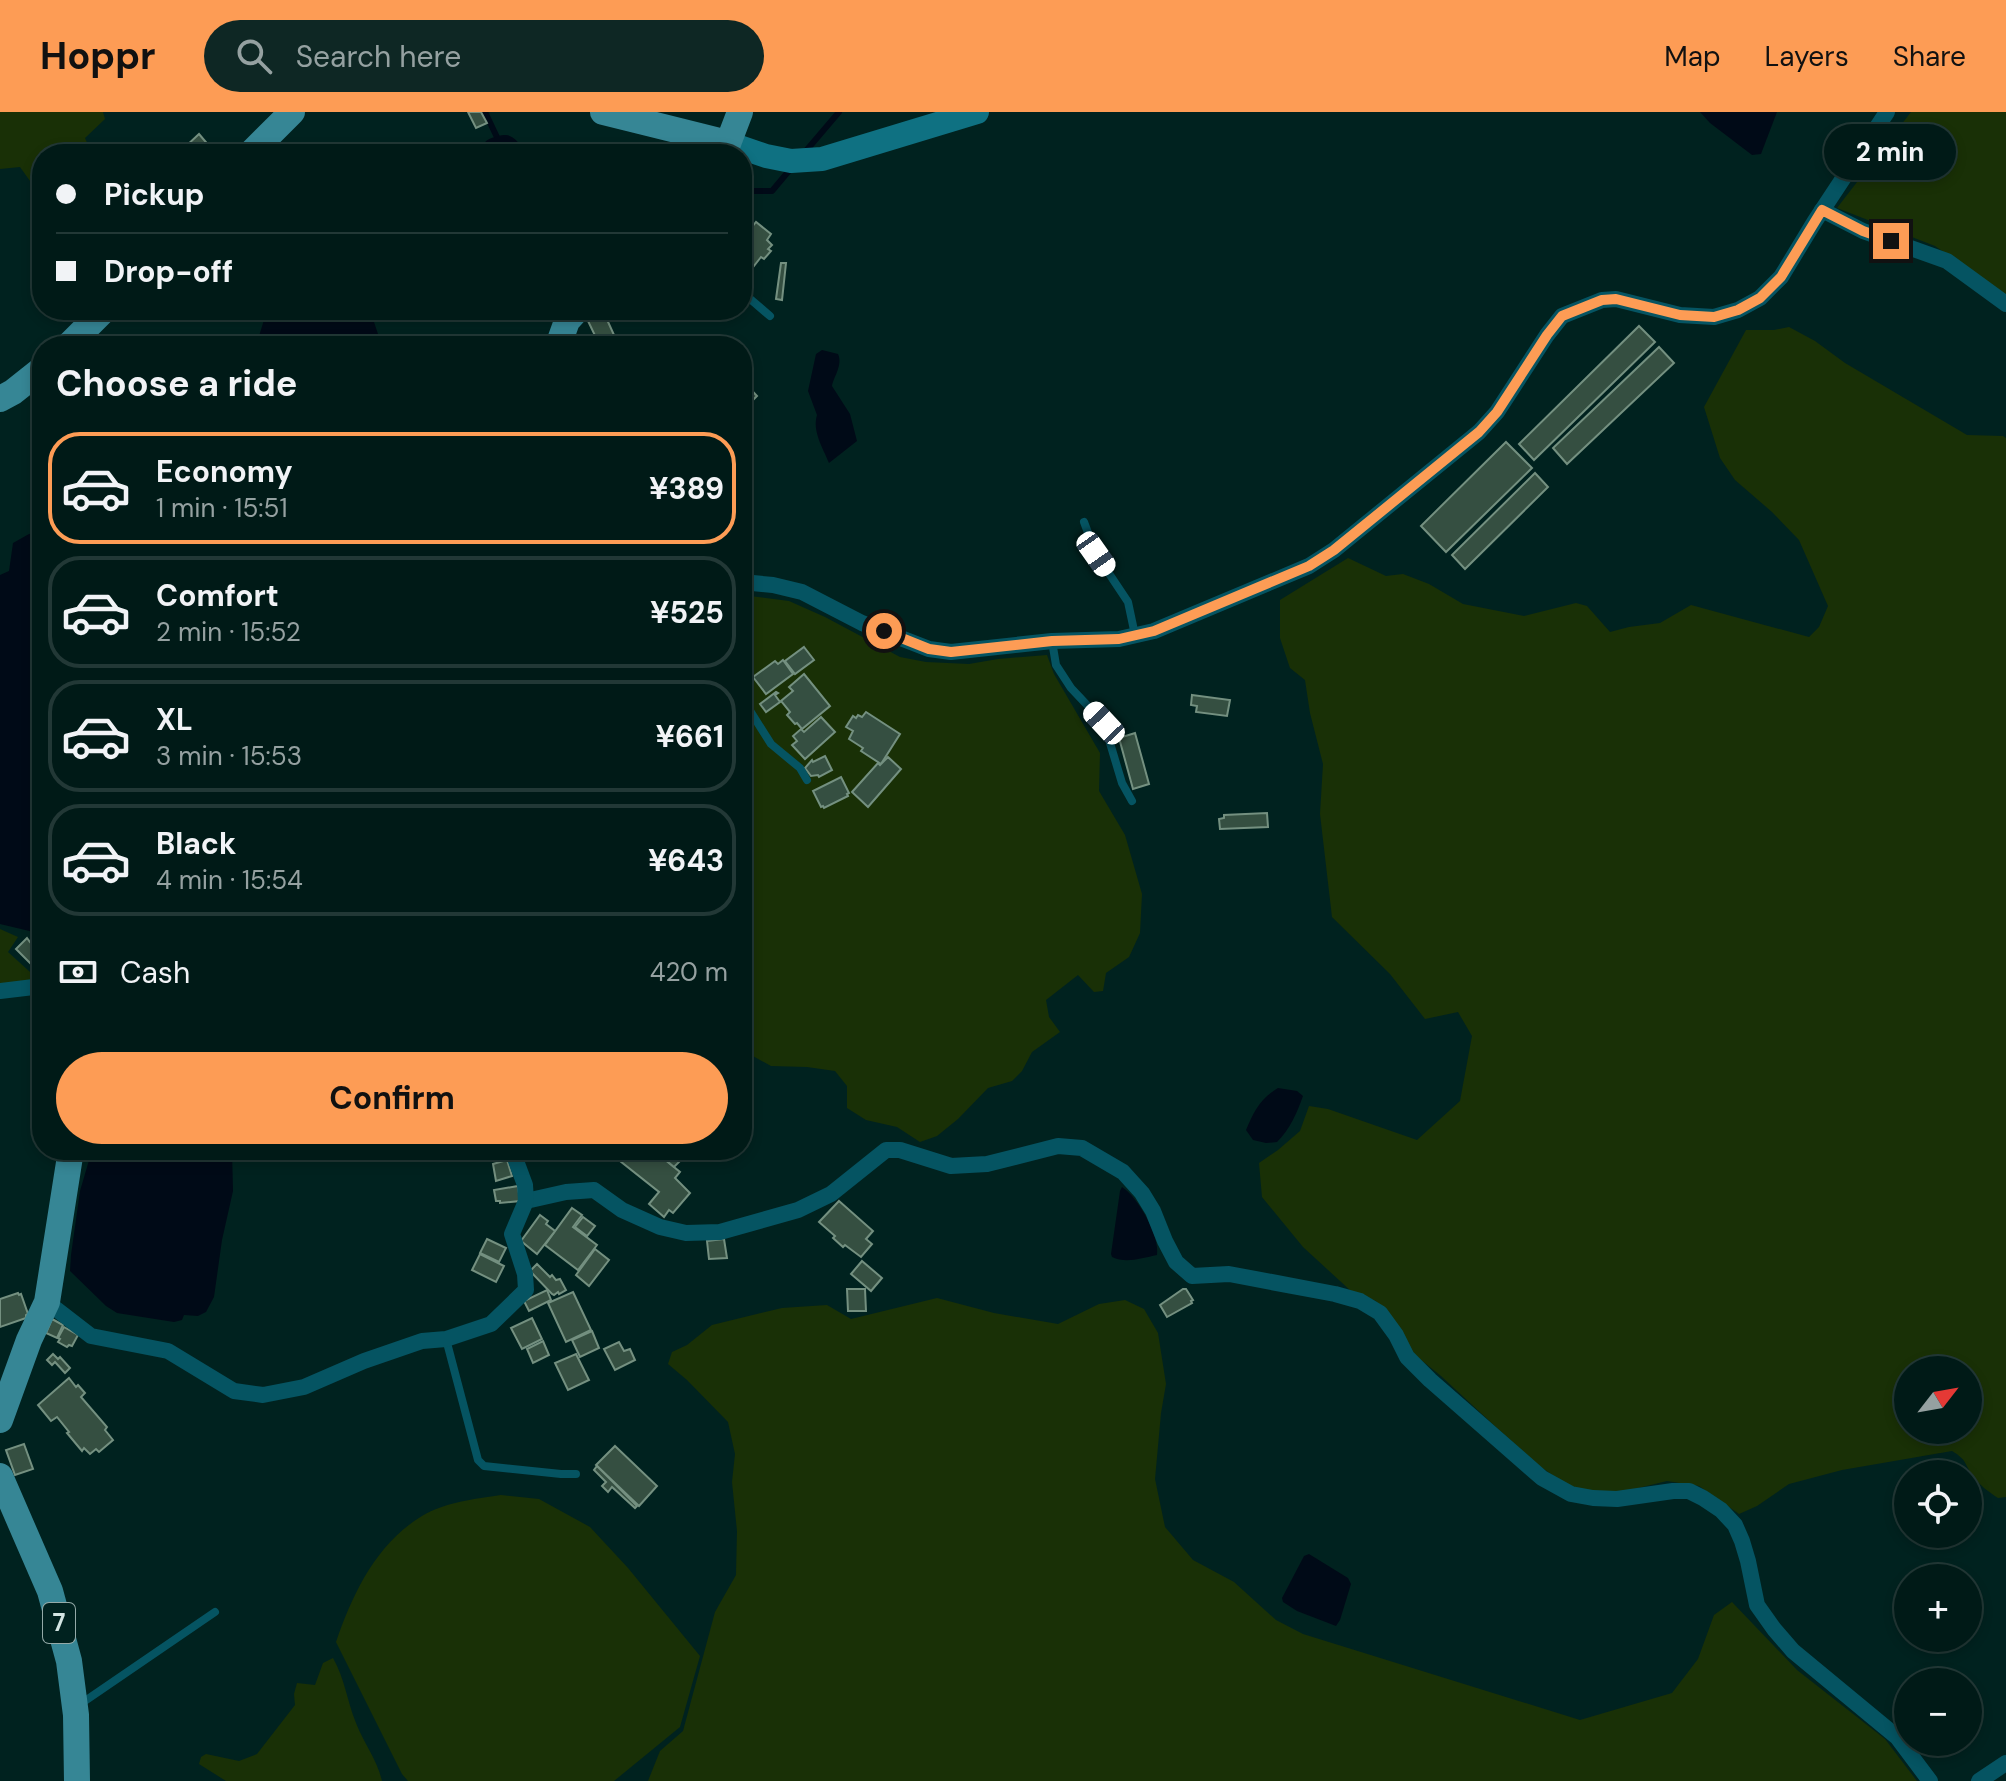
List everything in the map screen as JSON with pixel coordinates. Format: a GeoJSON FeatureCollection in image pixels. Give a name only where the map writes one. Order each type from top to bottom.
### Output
{"type":"FeatureCollection","features":[{"type":"Feature","properties":{"kind":"main road"},"geometry":{"type":"LineString","coordinates":[[260,144],[292,112]]}},
{"type":"Feature","properties":{"kind":"main road"},"geometry":{"type":"LineString","coordinates":[[603,112],[712,144]]}},
{"type":"Feature","properties":{"kind":"main road"},"geometry":{"type":"LineString","coordinates":[[728,144],[740,112]]}},
{"type":"Feature","properties":{"kind":"main road"},"geometry":{"type":"LineString","coordinates":[[78,336],[94,320]]}},
{"type":"Feature","properties":{"kind":"main road"},"geometry":{"type":"LineString","coordinates":[[0,399],[32,377]]}},
{"type":"Feature","properties":{"kind":"main road"},"geometry":{"type":"LineString","coordinates":[[0,1420],[29,1340],[47,1302],[69,1160]]}},
{"type":"Feature","properties":{"kind":"main road","name":"7"},"geometry":{"type":"LineString","coordinates":[[0,1476],[50,1591],[69,1661],[75,1708],[77,1781]]}},
{"type":"Feature","properties":{"kind":"street"},"geometry":{"type":"LineString","coordinates":[[752,153],[791,161],[822,159],[977,112]]}},
{"type":"Feature","properties":{"kind":"street"},"geometry":{"type":"LineString","coordinates":[[752,583],[802,592],[862,623],[929,649],[951,652],[1052,641],[1119,639],[1154,631],[1309,566],[1334,550],[1479,432],[1497,412],[1562,316],[1602,300],[1616,299],[1680,315],[1714,317],[1738,310],[1760,298],[1781,277],[1887,112]]}},
{"type":"Feature","properties":{"kind":"street"},"geometry":{"type":"LineString","coordinates":[[1822,210],[1863,231],[1947,261],[2006,304]]}},
{"type":"Feature","properties":{"kind":"street"},"geometry":{"type":"LineString","coordinates":[[0,991],[32,987]]}},
{"type":"Feature","properties":{"kind":"street"},"geometry":{"type":"LineString","coordinates":[[526,1201],[566,1192],[594,1190],[622,1210],[660,1227],[686,1233],[720,1232],[798,1210],[831,1194],[886,1150],[900,1150],[951,1166],[987,1164],[1058,1146],[1082,1148],[1123,1172],[1142,1193],[1176,1262],[1192,1276],[1229,1274],[1360,1301],[1380,1313],[1407,1357],[1430,1380],[1542,1478],[1571,1494],[1593,1498],[1617,1499],[1689,1491],[1721,1510],[1733,1523],[1742,1541],[1757,1605],[1774,1629],[1793,1651],[1897,1737],[1930,1781]]}},
{"type":"Feature","properties":{"kind":"street"},"geometry":{"type":"LineString","coordinates":[[47,1302],[91,1336],[168,1351],[234,1391],[263,1395],[304,1387],[364,1361],[422,1341],[446,1339],[491,1324],[526,1290],[525,1274],[512,1234],[526,1201],[525,1185],[516,1160]]}},
{"type":"Feature","properties":{"kind":"street"},"geometry":{"type":"LineString","coordinates":[[1979,1781],[2006,1763]]}},
{"type":"Feature","properties":{"kind":"lane"},"geometry":{"type":"LineString","coordinates":[[752,301],[770,316]]}},
{"type":"Feature","properties":{"kind":"lane"},"geometry":{"type":"LineString","coordinates":[[1084,522],[1096,554],[1128,602],[1135,635]]}},
{"type":"Feature","properties":{"kind":"lane"},"geometry":{"type":"LineString","coordinates":[[1052,641],[1056,665],[1071,688],[1104,723],[1122,783],[1132,801]]}},
{"type":"Feature","properties":{"kind":"lane"},"geometry":{"type":"LineString","coordinates":[[752,714],[771,744],[800,768],[807,780]]}},
{"type":"Feature","properties":{"kind":"lane"},"geometry":{"type":"LineString","coordinates":[[446,1339],[478,1460],[484,1466],[576,1474]]}},
{"type":"Feature","properties":{"kind":"lane"},"geometry":{"type":"LineString","coordinates":[[75,1708],[215,1612]]}},
{"type":"Feature","properties":{"kind":"green space"},"geometry":{"type":"Polygon","coordinates":[[[0,112],[103,112],[105,119],[85,138],[88,144],[32,144],[32,182],[20,167],[0,169],[0,112]]]}},
{"type":"Feature","properties":{"kind":"green space"},"geometry":{"type":"Polygon","coordinates":[[[1911,112],[2006,112],[2006,295],[1935,246],[1837,208],[1911,112]]]}},
{"type":"Feature","properties":{"kind":"green space"},"geometry":{"type":"Polygon","coordinates":[[[1789,327],[1967,435],[2006,438],[2006,1497],[1998,1498],[1982,1486],[1982,1460],[1963,1460],[1952,1451],[1842,1470],[1789,1484],[1757,1506],[1739,1514],[1699,1486],[1667,1481],[1614,1494],[1574,1490],[1541,1467],[1415,1355],[1376,1301],[1352,1292],[1303,1247],[1262,1197],[1259,1163],[1300,1131],[1309,1106],[1328,1109],[1417,1140],[1460,1101],[1472,1036],[1458,1012],[1425,1019],[1390,974],[1332,917],[1320,814],[1323,764],[1305,680],[1290,668],[1280,638],[1280,600],[1348,558],[1386,576],[1403,574],[1429,584],[1463,604],[1524,616],[1576,603],[1587,606],[1610,632],[1660,623],[1691,605],[1809,637],[1819,627],[1828,606],[1799,540],[1735,480],[1720,458],[1704,407],[1746,330],[1789,327]]]}},
{"type":"Feature","properties":{"kind":"green space"},"geometry":{"type":"Polygon","coordinates":[[[752,596],[789,601],[900,657],[969,664],[1047,655],[1054,674],[1100,753],[1099,791],[1125,835],[1142,894],[1140,933],[1129,957],[1106,973],[1103,991],[1094,992],[1078,975],[1046,1000],[1049,1017],[1060,1032],[1032,1052],[1022,1071],[1012,1081],[988,1088],[937,1136],[920,1142],[897,1127],[866,1120],[847,1108],[847,1086],[835,1071],[771,1066],[752,1056],[752,596]]]}},
{"type":"Feature","properties":{"kind":"green space"},"geometry":{"type":"Polygon","coordinates":[[[0,929],[18,937],[8,952],[32,974],[32,982],[0,984],[0,929]]]}},
{"type":"Feature","properties":{"kind":"green space"},"geometry":{"type":"Polygon","coordinates":[[[937,1298],[994,1313],[1058,1324],[1099,1304],[1125,1300],[1144,1309],[1158,1333],[1166,1384],[1155,1479],[1165,1527],[1193,1560],[1234,1582],[1276,1620],[1303,1634],[1580,1720],[1672,1693],[1698,1659],[1714,1615],[1732,1602],[1797,1670],[1885,1739],[1894,1751],[1894,1756],[1898,1756],[1917,1781],[648,1781],[660,1751],[683,1731],[715,1612],[736,1575],[737,1531],[732,1482],[735,1454],[728,1422],[668,1364],[672,1352],[687,1345],[712,1325],[782,1308],[827,1305],[851,1319],[937,1298]]]}},
{"type":"Feature","properties":{"kind":"green space"},"geometry":{"type":"Polygon","coordinates":[[[501,1495],[539,1499],[590,1527],[700,1656],[680,1727],[614,1781],[408,1781],[336,1642],[368,1571],[406,1527],[440,1507],[501,1495]]]}},
{"type":"Feature","properties":{"kind":"green space"},"geometry":{"type":"Polygon","coordinates":[[[333,1658],[356,1723],[382,1781],[226,1781],[199,1764],[206,1754],[239,1761],[257,1754],[295,1705],[297,1683],[315,1685],[323,1663],[333,1658]]]}},
{"type":"Feature","properties":{"kind":"shaded area"},"geometry":{"type":"Polygon","coordinates":[[[1700,112],[1777,112],[1761,154],[1752,155],[1700,112]]]}},
{"type":"Feature","properties":{"kind":"shaded area"},"geometry":{"type":"Polygon","coordinates":[[[264,320],[373,320],[379,336],[259,336],[264,320]]]}},
{"type":"Feature","properties":{"kind":"shaded area"},"geometry":{"type":"Polygon","coordinates":[[[822,350],[838,354],[839,366],[832,386],[850,414],[857,441],[829,463],[817,433],[817,415],[808,391],[816,354],[822,350]]]}},
{"type":"Feature","properties":{"kind":"shaded area"},"geometry":{"type":"Polygon","coordinates":[[[32,534],[32,932],[0,924],[0,575],[9,571],[13,543],[32,534]]]}},
{"type":"Feature","properties":{"kind":"shaded area"},"geometry":{"type":"Polygon","coordinates":[[[1278,1088],[1297,1091],[1303,1096],[1296,1115],[1277,1142],[1253,1140],[1246,1130],[1252,1117],[1262,1101],[1278,1088]]]}},
{"type":"Feature","properties":{"kind":"shaded area"},"geometry":{"type":"Polygon","coordinates":[[[89,1160],[232,1160],[233,1191],[214,1297],[206,1312],[198,1316],[184,1315],[182,1320],[174,1322],[117,1313],[106,1306],[70,1271],[80,1191],[89,1160]]]}},
{"type":"Feature","properties":{"kind":"shaded area"},"geometry":{"type":"Polygon","coordinates":[[[1122,1187],[1135,1199],[1147,1218],[1155,1238],[1157,1255],[1128,1260],[1112,1257],[1122,1187]]]}},
{"type":"Feature","properties":{"kind":"shaded area"},"geometry":{"type":"Polygon","coordinates":[[[1309,1554],[1348,1578],[1351,1584],[1336,1626],[1297,1611],[1283,1602],[1282,1598],[1304,1556],[1309,1554]]]}},
{"type":"Feature","properties":{"kind":"building"},"geometry":{"type":"Polygon","coordinates":[[[468,112],[481,112],[487,123],[476,128],[468,112]]]}},
{"type":"Feature","properties":{"kind":"building"},"geometry":{"type":"Polygon","coordinates":[[[199,134],[208,144],[188,144],[199,134]]]}},
{"type":"Feature","properties":{"kind":"building"},"geometry":{"type":"Polygon","coordinates":[[[756,222],[771,234],[767,240],[772,245],[768,249],[771,251],[764,259],[761,257],[752,268],[752,227],[756,222]]]}},
{"type":"Feature","properties":{"kind":"building"},"geometry":{"type":"Polygon","coordinates":[[[781,263],[786,263],[782,300],[776,299],[781,263]]]}},
{"type":"Feature","properties":{"kind":"building"},"geometry":{"type":"Polygon","coordinates":[[[607,320],[614,336],[595,336],[588,321],[607,320]]]}},
{"type":"Feature","properties":{"kind":"building"},"geometry":{"type":"Polygon","coordinates":[[[1639,326],[1655,342],[1534,460],[1519,444],[1639,326]]]}},
{"type":"Feature","properties":{"kind":"building"},"geometry":{"type":"Polygon","coordinates":[[[1659,347],[1674,363],[1567,464],[1553,448],[1659,347]]]}},
{"type":"Feature","properties":{"kind":"building"},"geometry":{"type":"Polygon","coordinates":[[[1506,442],[1532,468],[1446,552],[1421,526],[1506,442]]]}},
{"type":"Feature","properties":{"kind":"building"},"geometry":{"type":"Polygon","coordinates":[[[1535,473],[1548,487],[1465,569],[1452,555],[1535,473]]]}},
{"type":"Feature","properties":{"kind":"building"},"geometry":{"type":"Polygon","coordinates":[[[804,647],[814,660],[795,674],[785,661],[804,647]]]}},
{"type":"Feature","properties":{"kind":"building"},"geometry":{"type":"Polygon","coordinates":[[[783,660],[793,674],[766,694],[753,677],[775,661],[778,664],[783,660]]]}},
{"type":"Feature","properties":{"kind":"building"},"geometry":{"type":"Polygon","coordinates":[[[804,674],[830,706],[802,729],[787,715],[790,712],[781,701],[793,691],[789,687],[804,674]]]}},
{"type":"Feature","properties":{"kind":"building"},"geometry":{"type":"Polygon","coordinates":[[[776,692],[780,702],[766,712],[760,704],[776,692]]]}},
{"type":"Feature","properties":{"kind":"building"},"geometry":{"type":"Polygon","coordinates":[[[1192,695],[1230,700],[1227,716],[1196,712],[1197,706],[1191,705],[1192,695]]]}},
{"type":"Feature","properties":{"kind":"building"},"geometry":{"type":"Polygon","coordinates":[[[866,712],[900,734],[881,764],[849,739],[853,731],[846,727],[853,716],[862,717],[866,712]]]}},
{"type":"Feature","properties":{"kind":"building"},"geometry":{"type":"Polygon","coordinates":[[[821,717],[835,732],[805,759],[792,745],[797,741],[793,736],[801,729],[804,732],[821,717]]]}},
{"type":"Feature","properties":{"kind":"building"},"geometry":{"type":"Polygon","coordinates":[[[1135,733],[1149,784],[1133,789],[1119,738],[1135,733]]]}},
{"type":"Feature","properties":{"kind":"building"},"geometry":{"type":"Polygon","coordinates":[[[825,756],[832,770],[819,777],[811,776],[805,768],[812,760],[825,756]]]}},
{"type":"Feature","properties":{"kind":"building"},"geometry":{"type":"Polygon","coordinates":[[[888,757],[901,769],[868,807],[852,792],[878,763],[880,765],[888,757]]]}},
{"type":"Feature","properties":{"kind":"building"},"geometry":{"type":"Polygon","coordinates":[[[841,777],[848,796],[821,807],[813,791],[841,777]]]}},
{"type":"Feature","properties":{"kind":"building"},"geometry":{"type":"Polygon","coordinates":[[[1267,813],[1268,827],[1220,829],[1219,819],[1224,815],[1267,813]]]}},
{"type":"Feature","properties":{"kind":"building"},"geometry":{"type":"Polygon","coordinates":[[[27,938],[32,942],[32,965],[16,949],[27,938]]]}},
{"type":"Feature","properties":{"kind":"building"},"geometry":{"type":"Polygon","coordinates":[[[507,1160],[512,1176],[496,1181],[493,1164],[507,1160]]]}},
{"type":"Feature","properties":{"kind":"building"},"geometry":{"type":"Polygon","coordinates":[[[619,1160],[665,1160],[680,1172],[675,1178],[690,1193],[673,1213],[669,1210],[664,1217],[649,1204],[659,1192],[619,1160]]]}},
{"type":"Feature","properties":{"kind":"building"},"geometry":{"type":"Polygon","coordinates":[[[666,1160],[680,1160],[674,1167],[666,1160]]]}},
{"type":"Feature","properties":{"kind":"building"},"geometry":{"type":"Polygon","coordinates":[[[518,1186],[520,1201],[496,1201],[494,1190],[518,1186]]]}},
{"type":"Feature","properties":{"kind":"building"},"geometry":{"type":"Polygon","coordinates":[[[839,1201],[873,1231],[866,1239],[872,1244],[861,1257],[845,1245],[843,1247],[819,1222],[839,1201]]]}},
{"type":"Feature","properties":{"kind":"building"},"geometry":{"type":"Polygon","coordinates":[[[572,1208],[582,1215],[573,1227],[597,1245],[578,1270],[545,1245],[572,1208]]]}},
{"type":"Feature","properties":{"kind":"building"},"geometry":{"type":"Polygon","coordinates":[[[540,1215],[555,1231],[537,1254],[521,1241],[540,1215]]]}},
{"type":"Feature","properties":{"kind":"building"},"geometry":{"type":"Polygon","coordinates":[[[583,1217],[595,1226],[587,1236],[575,1227],[583,1217]]]}},
{"type":"Feature","properties":{"kind":"building"},"geometry":{"type":"Polygon","coordinates":[[[487,1239],[506,1248],[499,1262],[480,1253],[487,1239]]]}},
{"type":"Feature","properties":{"kind":"building"},"geometry":{"type":"Polygon","coordinates":[[[724,1239],[727,1258],[709,1259],[707,1241],[724,1239]]]}},
{"type":"Feature","properties":{"kind":"building"},"geometry":{"type":"Polygon","coordinates":[[[595,1249],[609,1260],[589,1286],[576,1275],[595,1249]]]}},
{"type":"Feature","properties":{"kind":"building"},"geometry":{"type":"Polygon","coordinates":[[[480,1254],[504,1266],[496,1282],[472,1270],[480,1254]]]}},
{"type":"Feature","properties":{"kind":"building"},"geometry":{"type":"Polygon","coordinates":[[[862,1261],[882,1278],[871,1291],[851,1274],[862,1261]]]}},
{"type":"Feature","properties":{"kind":"building"},"geometry":{"type":"Polygon","coordinates":[[[537,1264],[550,1277],[560,1279],[566,1290],[552,1294],[530,1271],[537,1264]]]}},
{"type":"Feature","properties":{"kind":"building"},"geometry":{"type":"Polygon","coordinates":[[[847,1289],[865,1289],[866,1311],[848,1311],[847,1289]]]}},
{"type":"Feature","properties":{"kind":"building"},"geometry":{"type":"Polygon","coordinates":[[[1186,1289],[1192,1303],[1167,1317],[1160,1305],[1186,1289]]]}},
{"type":"Feature","properties":{"kind":"building"},"geometry":{"type":"Polygon","coordinates":[[[547,1290],[551,1300],[529,1311],[524,1301],[547,1290]]]}},
{"type":"Feature","properties":{"kind":"building"},"geometry":{"type":"Polygon","coordinates":[[[573,1292],[591,1330],[566,1342],[548,1303],[573,1292]]]}},
{"type":"Feature","properties":{"kind":"building"},"geometry":{"type":"Polygon","coordinates":[[[18,1293],[28,1314],[26,1318],[0,1327],[0,1299],[18,1293]]]}},
{"type":"Feature","properties":{"kind":"building"},"geometry":{"type":"Polygon","coordinates":[[[532,1318],[542,1339],[522,1349],[511,1328],[532,1318]]]}},
{"type":"Feature","properties":{"kind":"building"},"geometry":{"type":"Polygon","coordinates":[[[52,1319],[63,1325],[57,1338],[46,1333],[52,1319]]]}},
{"type":"Feature","properties":{"kind":"building"},"geometry":{"type":"Polygon","coordinates":[[[64,1327],[78,1335],[72,1346],[58,1342],[64,1327]]]}},
{"type":"Feature","properties":{"kind":"building"},"geometry":{"type":"Polygon","coordinates":[[[592,1331],[599,1348],[580,1357],[572,1340],[592,1331]]]}},
{"type":"Feature","properties":{"kind":"building"},"geometry":{"type":"Polygon","coordinates":[[[543,1341],[549,1355],[533,1363],[527,1349],[543,1341]]]}},
{"type":"Feature","properties":{"kind":"building"},"geometry":{"type":"Polygon","coordinates":[[[619,1342],[624,1351],[630,1349],[635,1360],[615,1370],[604,1349],[619,1342]]]}},
{"type":"Feature","properties":{"kind":"building"},"geometry":{"type":"Polygon","coordinates":[[[53,1354],[70,1368],[65,1373],[55,1362],[52,1365],[47,1360],[53,1354]]]}},
{"type":"Feature","properties":{"kind":"building"},"geometry":{"type":"Polygon","coordinates":[[[576,1354],[589,1380],[568,1390],[555,1363],[576,1354]]]}},
{"type":"Feature","properties":{"kind":"building"},"geometry":{"type":"Polygon","coordinates":[[[69,1378],[85,1393],[81,1397],[107,1427],[105,1430],[113,1440],[99,1452],[96,1449],[90,1454],[84,1448],[82,1451],[57,1417],[51,1421],[38,1405],[69,1378]]]}},
{"type":"Feature","properties":{"kind":"building"},"geometry":{"type":"Polygon","coordinates":[[[24,1444],[33,1469],[15,1475],[6,1450],[24,1444]]]}},
{"type":"Feature","properties":{"kind":"building"},"geometry":{"type":"Polygon","coordinates":[[[615,1446],[657,1486],[639,1506],[596,1465],[615,1446]]]}},
{"type":"Feature","properties":{"kind":"building"},"geometry":{"type":"Polygon","coordinates":[[[597,1466],[637,1506],[635,1508],[612,1487],[608,1492],[602,1486],[606,1482],[594,1470],[597,1466]]]}},
{"type":"Feature","properties":{"kind":"waterway"},"geometry":{"type":"LineString","coordinates":[[485,112],[500,144]]}},
{"type":"Feature","properties":{"kind":"waterway"},"geometry":{"type":"LineString","coordinates":[[805,152],[839,112]]}},
{"type":"Feature","properties":{"kind":"waterway"},"geometry":{"type":"LineString","coordinates":[[752,191],[772,191],[793,166]]}},
{"type":"Feature","properties":{"kind":"route"},"geometry":{"type":"LineString","coordinates":[[884,631],[929,649],[951,652],[1052,641],[1119,639],[1154,631],[1309,566],[1334,550],[1479,432],[1497,412],[1562,316],[1602,300],[1616,299],[1680,315],[1714,317],[1738,310],[1760,298],[1781,277],[1822,210],[1891,241]]}}]}
